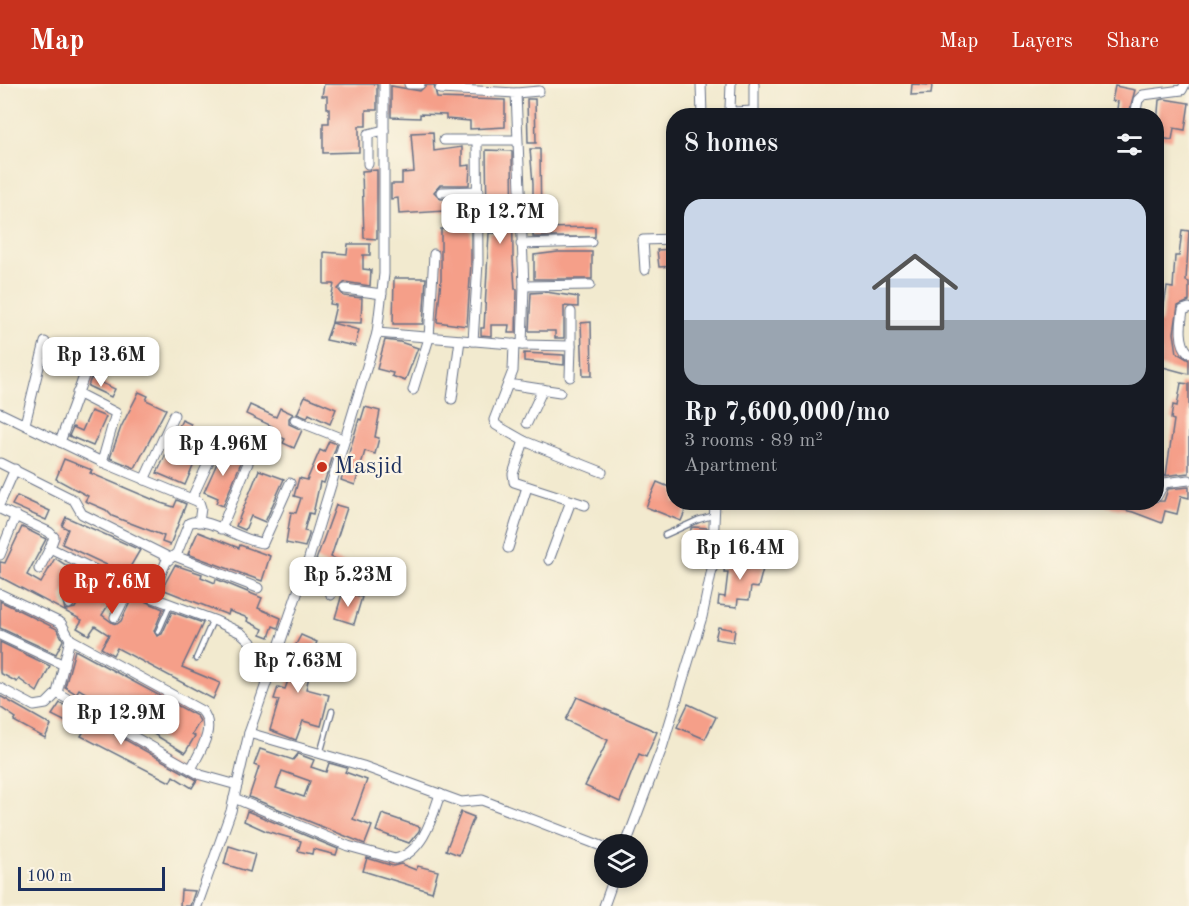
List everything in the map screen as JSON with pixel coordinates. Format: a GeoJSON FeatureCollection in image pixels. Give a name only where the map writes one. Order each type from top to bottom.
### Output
{"type":"FeatureCollection","features":[{"type":"Feature","properties":{"kind":"street"},"geometry":{"type":"LineString","coordinates":[[197,906],[234,798],[249,732],[306,568],[376,333],[382,294],[384,84]]}},
{"type":"Feature","properties":{"kind":"street"},"geometry":{"type":"LineString","coordinates":[[409,84],[420,84]]}},
{"type":"Feature","properties":{"kind":"street"},"geometry":{"type":"LineString","coordinates":[[701,84],[702,108]]}},
{"type":"Feature","properties":{"kind":"street"},"geometry":{"type":"LineString","coordinates":[[730,108],[731,84]]}},
{"type":"Feature","properties":{"kind":"street"},"geometry":{"type":"LineString","coordinates":[[754,84],[754,108]]}},
{"type":"Feature","properties":{"kind":"street"},"geometry":{"type":"LineString","coordinates":[[1137,108],[1138,100],[1143,95],[1176,92],[1182,90],[1185,84]]}},
{"type":"Feature","properties":{"kind":"street"},"geometry":{"type":"LineString","coordinates":[[441,89],[516,93],[539,91]]}},
{"type":"Feature","properties":{"kind":"street"},"geometry":{"type":"LineString","coordinates":[[516,93],[524,286],[513,371],[494,420],[500,429],[524,441],[602,472]]}},
{"type":"Feature","properties":{"kind":"street"},"geometry":{"type":"LineString","coordinates":[[368,164],[368,134],[384,130]]}},
{"type":"Feature","properties":{"kind":"street"},"geometry":{"type":"LineString","coordinates":[[444,140],[517,140]]}},
{"type":"Feature","properties":{"kind":"street"},"geometry":{"type":"LineString","coordinates":[[473,341],[477,299],[477,140]]}},
{"type":"Feature","properties":{"kind":"street"},"geometry":{"type":"LineString","coordinates":[[441,192],[478,191]]}},
{"type":"Feature","properties":{"kind":"street"},"geometry":{"type":"LineString","coordinates":[[645,270],[643,240],[666,239]]}},
{"type":"Feature","properties":{"kind":"street"},"geometry":{"type":"LineString","coordinates":[[521,244],[591,242]]}},
{"type":"Feature","properties":{"kind":"street"},"geometry":{"type":"LineString","coordinates":[[413,390],[429,338],[434,254]]}},
{"type":"Feature","properties":{"kind":"street"},"geometry":{"type":"LineString","coordinates":[[524,286],[590,285]]}},
{"type":"Feature","properties":{"kind":"street"},"geometry":{"type":"LineString","coordinates":[[345,290],[382,294]]}},
{"type":"Feature","properties":{"kind":"street"},"geometry":{"type":"LineString","coordinates":[[1189,308],[1183,310],[1181,336],[1183,347],[1189,353]]}},
{"type":"Feature","properties":{"kind":"street"},"geometry":{"type":"LineString","coordinates":[[570,377],[571,312]]}},
{"type":"Feature","properties":{"kind":"street"},"geometry":{"type":"LineString","coordinates":[[376,333],[518,345],[571,346]]}},
{"type":"Feature","properties":{"kind":"street"},"geometry":{"type":"LineString","coordinates":[[452,399],[460,340]]}},
{"type":"Feature","properties":{"kind":"street"},"geometry":{"type":"LineString","coordinates":[[25,424],[45,342]]}},
{"type":"Feature","properties":{"kind":"street"},"geometry":{"type":"LineString","coordinates":[[60,442],[88,364]]}},
{"type":"Feature","properties":{"kind":"street"},"geometry":{"type":"LineString","coordinates":[[508,384],[560,392]]}},
{"type":"Feature","properties":{"kind":"street"},"geometry":{"type":"LineString","coordinates":[[527,423],[543,389]]}},
{"type":"Feature","properties":{"kind":"street"},"geometry":{"type":"LineString","coordinates":[[77,393],[116,413],[102,462]]}},
{"type":"Feature","properties":{"kind":"street"},"geometry":{"type":"LineString","coordinates":[[144,480],[174,415]]}},
{"type":"Feature","properties":{"kind":"street"},"geometry":{"type":"LineString","coordinates":[[1,417],[25,424],[102,462],[192,498],[201,505],[199,522]]}},
{"type":"Feature","properties":{"kind":"street"},"geometry":{"type":"LineString","coordinates":[[295,420],[343,439]]}},
{"type":"Feature","properties":{"kind":"street"},"geometry":{"type":"LineString","coordinates":[[524,441],[512,480],[585,505]]}},
{"type":"Feature","properties":{"kind":"street"},"geometry":{"type":"LineString","coordinates":[[192,498],[217,444]]}},
{"type":"Feature","properties":{"kind":"street"},"geometry":{"type":"LineString","coordinates":[[0,463],[74,500],[82,514],[90,518],[173,557],[258,588]]}},
{"type":"Feature","properties":{"kind":"street"},"geometry":{"type":"LineString","coordinates":[[221,529],[248,463]]}},
{"type":"Feature","properties":{"kind":"street"},"geometry":{"type":"LineString","coordinates":[[0,503],[15,469]]}},
{"type":"Feature","properties":{"kind":"street"},"geometry":{"type":"LineString","coordinates":[[1164,483],[1189,480]]}},
{"type":"Feature","properties":{"kind":"street"},"geometry":{"type":"LineString","coordinates":[[151,597],[166,562],[173,557],[192,521],[263,543],[290,483]]}},
{"type":"Feature","properties":{"kind":"street"},"geometry":{"type":"LineString","coordinates":[[508,548],[527,487]]}},
{"type":"Feature","properties":{"kind":"street"},"geometry":{"type":"LineString","coordinates":[[549,560],[571,501]]}},
{"type":"Feature","properties":{"kind":"street"},"geometry":{"type":"LineString","coordinates":[[0,509],[16,515],[54,537],[39,569]]}},
{"type":"Feature","properties":{"kind":"street"},"geometry":{"type":"LineString","coordinates":[[630,834],[656,767],[702,617],[712,569],[715,510]]}},
{"type":"Feature","properties":{"kind":"street"},"geometry":{"type":"LineString","coordinates":[[0,555],[16,515]]}},
{"type":"Feature","properties":{"kind":"street"},"geometry":{"type":"LineString","coordinates":[[50,548],[151,597],[213,620],[246,637],[251,642],[249,659],[253,665],[270,674]]}},
{"type":"Feature","properties":{"kind":"street"},"geometry":{"type":"LineString","coordinates":[[69,604],[88,568]]}},
{"type":"Feature","properties":{"kind":"street"},"geometry":{"type":"LineString","coordinates":[[306,568],[318,572],[325,579],[331,595]]}},
{"type":"Feature","properties":{"kind":"street"},"geometry":{"type":"LineString","coordinates":[[115,617],[130,587]]}},
{"type":"Feature","properties":{"kind":"street"},"geometry":{"type":"LineString","coordinates":[[0,594],[61,624],[70,639],[202,711],[207,720],[207,734],[190,769]]}},
{"type":"Feature","properties":{"kind":"street"},"geometry":{"type":"LineString","coordinates":[[0,634],[64,665]]}},
{"type":"Feature","properties":{"kind":"street"},"geometry":{"type":"LineString","coordinates":[[0,688],[37,706],[46,704],[57,693],[70,639]]}},
{"type":"Feature","properties":{"kind":"street"},"geometry":{"type":"LineString","coordinates":[[57,693],[190,769],[210,779],[237,785]]}},
{"type":"Feature","properties":{"kind":"street"},"geometry":{"type":"LineString","coordinates":[[249,732],[363,766],[464,803],[482,801],[594,843]]}},
{"type":"Feature","properties":{"kind":"street"},"geometry":{"type":"LineString","coordinates":[[234,798],[348,846],[395,859],[408,854],[425,833],[440,794]]}},
{"type":"Feature","properties":{"kind":"street"},"geometry":{"type":"LineString","coordinates":[[604,906],[610,888]]}},
{"type":"Feature","properties":{"kind":"lane"},"geometry":{"type":"LineString","coordinates":[[665,535],[715,515]]}},
{"type":"Feature","properties":{"kind":"lane"},"geometry":{"type":"LineString","coordinates":[[158,632],[170,605]]}},
{"type":"Feature","properties":{"kind":"lane"},"geometry":{"type":"LineString","coordinates":[[196,659],[213,620]]}},
{"type":"Feature","properties":{"kind":"lane"},"geometry":{"type":"LineString","coordinates":[[320,754],[332,711]]}},
{"type":"Feature","properties":{"kind":"building"},"geometry":{"type":"Polygon","coordinates":[[[324,84],[377,84],[377,110],[366,110],[366,126],[359,126],[359,152],[323,153],[323,123],[329,123],[327,96],[322,96],[324,84]]]}},
{"type":"Feature","properties":{"kind":"building"},"geometry":{"type":"Polygon","coordinates":[[[912,84],[932,85],[931,94],[911,95],[912,84]]]}},
{"type":"Feature","properties":{"kind":"building"},"geometry":{"type":"Polygon","coordinates":[[[426,85],[434,85],[437,98],[505,100],[505,127],[470,129],[470,121],[446,119],[446,115],[420,114],[420,118],[391,117],[391,86],[420,91],[426,85]]]}},
{"type":"Feature","properties":{"kind":"building"},"geometry":{"type":"Polygon","coordinates":[[[1115,86],[1135,90],[1130,108],[1117,108],[1118,102],[1112,101],[1115,86]]]}},
{"type":"Feature","properties":{"kind":"building"},"geometry":{"type":"Polygon","coordinates":[[[527,99],[535,99],[536,143],[528,143],[527,99]]]}},
{"type":"Feature","properties":{"kind":"building"},"geometry":{"type":"Polygon","coordinates":[[[1159,100],[1189,103],[1185,130],[1174,128],[1172,140],[1164,138],[1164,108],[1158,108],[1159,100]]]}},
{"type":"Feature","properties":{"kind":"building"},"geometry":{"type":"Polygon","coordinates":[[[433,132],[434,151],[462,147],[462,166],[470,165],[469,185],[440,185],[434,192],[441,199],[470,198],[468,230],[471,230],[471,263],[467,326],[437,322],[441,279],[441,229],[459,229],[460,210],[399,214],[398,198],[391,199],[391,184],[402,184],[402,173],[414,172],[411,133],[433,132]]]}},
{"type":"Feature","properties":{"kind":"building"},"geometry":{"type":"Polygon","coordinates":[[[530,149],[540,149],[541,228],[595,227],[595,237],[533,237],[533,183],[530,149]]]}},
{"type":"Feature","properties":{"kind":"building"},"geometry":{"type":"Polygon","coordinates":[[[486,150],[512,151],[513,259],[515,289],[517,289],[516,333],[508,333],[509,325],[491,325],[491,336],[481,335],[481,328],[484,328],[489,233],[503,233],[504,218],[487,217],[486,150]]]}},
{"type":"Feature","properties":{"kind":"building"},"geometry":{"type":"Polygon","coordinates":[[[377,170],[377,239],[364,238],[362,171],[377,170]]]}},
{"type":"Feature","properties":{"kind":"building"},"geometry":{"type":"Polygon","coordinates":[[[1182,230],[1189,231],[1186,281],[1189,282],[1189,301],[1178,306],[1174,333],[1177,353],[1189,360],[1189,374],[1164,367],[1164,305],[1167,287],[1173,288],[1175,256],[1179,256],[1182,230]]]}},
{"type":"Feature","properties":{"kind":"building"},"geometry":{"type":"Polygon","coordinates":[[[348,244],[370,244],[370,255],[363,255],[363,269],[371,270],[370,286],[345,282],[338,289],[344,296],[362,298],[361,323],[332,322],[336,305],[330,304],[334,284],[324,284],[324,252],[347,254],[348,244]]]}},
{"type":"Feature","properties":{"kind":"building"},"geometry":{"type":"Polygon","coordinates":[[[666,249],[666,267],[659,267],[657,250],[666,249]]]}},
{"type":"Feature","properties":{"kind":"building"},"geometry":{"type":"Polygon","coordinates":[[[592,252],[592,279],[534,279],[534,255],[592,252]]]}},
{"type":"Feature","properties":{"kind":"building"},"geometry":{"type":"Polygon","coordinates":[[[394,278],[426,278],[423,324],[393,324],[394,278]]]}},
{"type":"Feature","properties":{"kind":"building"},"geometry":{"type":"Polygon","coordinates":[[[546,292],[578,297],[578,307],[564,306],[564,338],[555,338],[555,331],[529,331],[531,293],[546,292]]]}},
{"type":"Feature","properties":{"kind":"building"},"geometry":{"type":"Polygon","coordinates":[[[591,322],[592,376],[583,376],[581,323],[591,322]]]}},
{"type":"Feature","properties":{"kind":"building"},"geometry":{"type":"Polygon","coordinates":[[[332,323],[359,330],[355,346],[326,340],[332,323]]]}},
{"type":"Feature","properties":{"kind":"building"},"geometry":{"type":"Polygon","coordinates":[[[385,340],[418,348],[405,381],[392,376],[393,373],[377,369],[385,340]]]}},
{"type":"Feature","properties":{"kind":"building"},"geometry":{"type":"Polygon","coordinates":[[[524,353],[564,355],[564,365],[524,361],[524,353]]]}},
{"type":"Feature","properties":{"kind":"building"},"geometry":{"type":"Polygon","coordinates":[[[91,378],[115,389],[111,397],[88,386],[91,378]]]}},
{"type":"Feature","properties":{"kind":"building"},"geometry":{"type":"Polygon","coordinates":[[[1181,383],[1189,384],[1189,473],[1164,476],[1166,475],[1174,420],[1171,419],[1173,405],[1177,406],[1181,383]]]}},
{"type":"Feature","properties":{"kind":"building"},"geometry":{"type":"Polygon","coordinates":[[[139,392],[148,396],[146,400],[166,409],[135,468],[110,458],[121,427],[139,392]]]}},
{"type":"Feature","properties":{"kind":"building"},"geometry":{"type":"Polygon","coordinates":[[[305,396],[336,409],[330,424],[309,414],[307,418],[297,414],[305,396]]]}},
{"type":"Feature","properties":{"kind":"building"},"geometry":{"type":"Polygon","coordinates":[[[250,405],[276,417],[280,408],[293,414],[289,418],[289,424],[302,430],[294,448],[283,443],[285,439],[269,432],[272,426],[246,414],[250,405]]]}},
{"type":"Feature","properties":{"kind":"building"},"geometry":{"type":"Polygon","coordinates":[[[365,407],[380,411],[375,437],[379,438],[375,454],[365,451],[355,485],[341,480],[359,419],[361,420],[365,407]]]}},
{"type":"Feature","properties":{"kind":"building"},"geometry":{"type":"Polygon","coordinates":[[[91,411],[106,417],[93,446],[69,436],[73,427],[82,431],[91,411]]]}},
{"type":"Feature","properties":{"kind":"building"},"geometry":{"type":"Polygon","coordinates":[[[182,420],[191,424],[189,428],[206,436],[185,485],[157,473],[182,420]]]}},
{"type":"Feature","properties":{"kind":"building"},"geometry":{"type":"Polygon","coordinates":[[[329,441],[337,444],[324,483],[320,482],[313,514],[309,513],[304,531],[309,532],[305,547],[286,543],[291,512],[296,513],[301,498],[294,496],[299,478],[307,480],[320,450],[324,452],[329,441]]]}},
{"type":"Feature","properties":{"kind":"building"},"geometry":{"type":"Polygon","coordinates":[[[223,450],[242,460],[223,506],[216,503],[218,498],[204,492],[223,450]]]}},
{"type":"Feature","properties":{"kind":"building"},"geometry":{"type":"Polygon","coordinates":[[[64,459],[92,470],[90,473],[161,503],[174,507],[177,500],[186,504],[170,545],[162,542],[164,536],[112,516],[106,510],[85,501],[88,496],[56,479],[64,459]]]}},
{"type":"Feature","properties":{"kind":"building"},"geometry":{"type":"Polygon","coordinates":[[[259,470],[284,479],[265,522],[251,516],[245,530],[236,526],[259,470]]]}},
{"type":"Feature","properties":{"kind":"building"},"geometry":{"type":"Polygon","coordinates":[[[657,482],[666,486],[666,510],[686,510],[681,521],[646,507],[657,482]]]}},
{"type":"Feature","properties":{"kind":"building"},"geometry":{"type":"Polygon","coordinates":[[[1189,487],[1189,498],[1181,496],[1177,514],[1165,511],[1162,523],[1124,510],[1164,510],[1168,489],[1189,487]]]}},
{"type":"Feature","properties":{"kind":"building"},"geometry":{"type":"Polygon","coordinates":[[[17,496],[50,511],[46,520],[12,505],[17,496]]]}},
{"type":"Feature","properties":{"kind":"building"},"geometry":{"type":"Polygon","coordinates":[[[336,505],[347,508],[331,557],[353,566],[351,571],[347,570],[346,574],[316,560],[336,505]]]}},
{"type":"Feature","properties":{"kind":"building"},"geometry":{"type":"Polygon","coordinates":[[[66,517],[140,550],[126,574],[62,544],[68,529],[62,526],[66,517]]]}},
{"type":"Feature","properties":{"kind":"building"},"geometry":{"type":"Polygon","coordinates":[[[22,527],[46,539],[27,575],[41,583],[55,558],[75,571],[62,597],[65,610],[75,608],[91,577],[118,589],[102,615],[113,623],[117,624],[121,621],[133,596],[163,609],[154,631],[157,636],[162,634],[172,612],[203,623],[182,667],[220,683],[213,699],[117,648],[113,655],[101,648],[109,635],[95,626],[89,635],[77,628],[82,620],[0,577],[0,562],[5,563],[22,527]]]}},
{"type":"Feature","properties":{"kind":"building"},"geometry":{"type":"Polygon","coordinates":[[[691,528],[707,528],[706,550],[689,549],[691,528]]]}},
{"type":"Feature","properties":{"kind":"building"},"geometry":{"type":"Polygon","coordinates":[[[198,532],[239,548],[240,545],[270,556],[262,581],[188,554],[198,532]]]}},
{"type":"Feature","properties":{"kind":"building"},"geometry":{"type":"Polygon","coordinates":[[[725,559],[764,565],[758,588],[751,587],[749,600],[738,599],[737,607],[718,605],[719,596],[725,597],[728,572],[724,572],[725,559]]]}},
{"type":"Feature","properties":{"kind":"building"},"geometry":{"type":"Polygon","coordinates":[[[175,565],[202,574],[201,577],[215,583],[216,579],[262,598],[258,608],[281,618],[278,628],[273,626],[269,637],[261,634],[263,629],[247,621],[248,618],[229,611],[228,615],[162,589],[175,565]]]}},
{"type":"Feature","properties":{"kind":"building"},"geometry":{"type":"Polygon","coordinates":[[[343,591],[362,597],[354,624],[335,618],[343,591]]]}},
{"type":"Feature","properties":{"kind":"building"},"geometry":{"type":"Polygon","coordinates":[[[0,601],[57,629],[63,640],[56,654],[0,628],[0,601]]]}},
{"type":"Feature","properties":{"kind":"building"},"geometry":{"type":"Polygon","coordinates":[[[718,627],[735,630],[733,642],[715,639],[718,627]]]}},
{"type":"Feature","properties":{"kind":"building"},"geometry":{"type":"Polygon","coordinates":[[[301,635],[317,642],[308,663],[312,664],[306,689],[329,695],[321,726],[303,721],[296,740],[270,730],[279,700],[274,699],[278,687],[285,689],[291,672],[283,667],[292,647],[294,648],[301,635]]]}},
{"type":"Feature","properties":{"kind":"building"},"geometry":{"type":"Polygon","coordinates":[[[0,642],[50,666],[37,692],[19,679],[17,682],[0,673],[0,642]]]}},
{"type":"Feature","properties":{"kind":"building"},"geometry":{"type":"Polygon","coordinates":[[[75,650],[197,716],[200,721],[192,734],[195,736],[185,753],[79,689],[76,694],[65,687],[75,650]]]}},
{"type":"Feature","properties":{"kind":"building"},"geometry":{"type":"Polygon","coordinates":[[[0,696],[51,725],[45,738],[14,721],[16,718],[0,707],[0,696]]]}},
{"type":"Feature","properties":{"kind":"building"},"geometry":{"type":"Polygon","coordinates":[[[577,697],[657,732],[646,757],[639,754],[620,802],[585,786],[608,740],[566,720],[577,697]]]}},
{"type":"Feature","properties":{"kind":"building"},"geometry":{"type":"Polygon","coordinates":[[[60,703],[197,780],[192,788],[173,776],[170,782],[81,736],[84,731],[52,715],[60,703]]]}},
{"type":"Feature","properties":{"kind":"building"},"geometry":{"type":"Polygon","coordinates":[[[688,704],[716,717],[705,739],[677,727],[688,704]]]}},
{"type":"Feature","properties":{"kind":"building"},"geometry":{"type":"Polygon","coordinates":[[[260,749],[293,760],[298,754],[314,760],[311,767],[326,772],[329,763],[347,768],[345,772],[367,780],[353,819],[372,826],[365,844],[249,797],[259,767],[254,765],[260,749]],[[282,771],[276,788],[304,797],[310,781],[282,771]]]}},
{"type":"Feature","properties":{"kind":"building"},"geometry":{"type":"Polygon","coordinates":[[[247,811],[338,849],[336,855],[313,849],[312,854],[298,851],[301,841],[266,831],[244,821],[247,811]]]}},
{"type":"Feature","properties":{"kind":"building"},"geometry":{"type":"Polygon","coordinates":[[[461,812],[474,817],[459,855],[446,850],[461,812]]]}},
{"type":"Feature","properties":{"kind":"building"},"geometry":{"type":"Polygon","coordinates":[[[382,814],[420,827],[419,831],[409,843],[376,831],[382,814]]]}},
{"type":"Feature","properties":{"kind":"building"},"geometry":{"type":"Polygon","coordinates":[[[229,846],[255,854],[250,872],[224,864],[229,846]]]}},
{"type":"Feature","properties":{"kind":"building"},"geometry":{"type":"Polygon","coordinates":[[[367,858],[393,866],[401,864],[416,870],[418,866],[438,871],[432,892],[363,871],[367,858]]]}},
{"type":"Feature","properties":{"kind":"building"},"geometry":{"type":"Polygon","coordinates":[[[181,890],[195,891],[190,906],[180,906],[181,890]]]}},
{"type":"Feature","properties":{"kind":"place","name":"Masjid"},"geometry":{"type":"Point","coordinates":[322,467]}}]}
